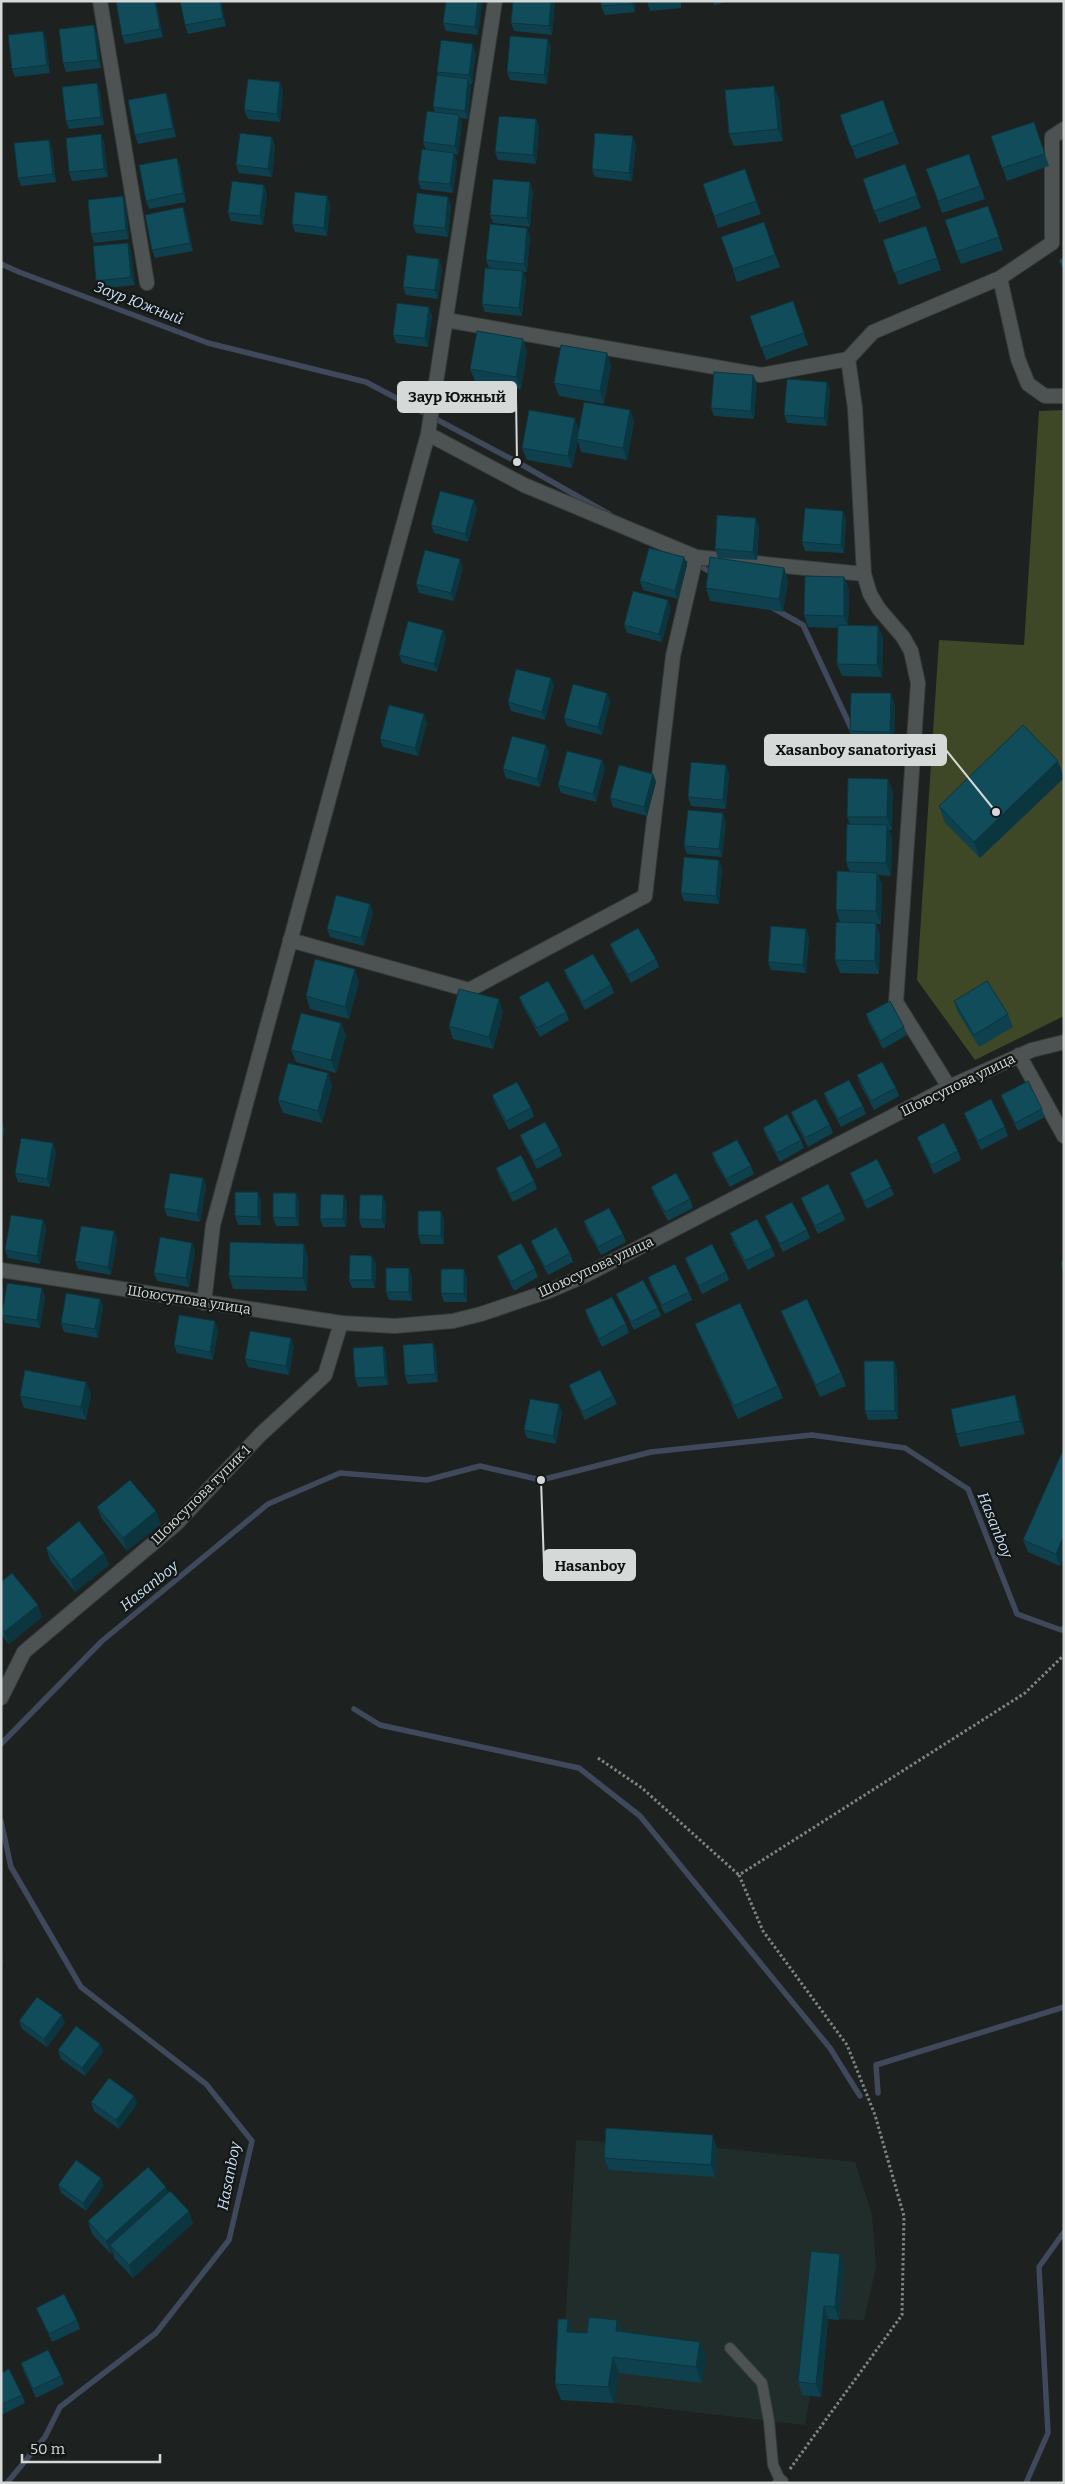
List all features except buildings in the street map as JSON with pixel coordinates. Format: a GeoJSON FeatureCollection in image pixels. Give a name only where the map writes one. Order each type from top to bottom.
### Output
{"type":"FeatureCollection","features":[{"type":"Feature","properties":{"kind":"street"},"geometry":{"type":"LineString","coordinates":[[100,1],[147,283]]}},
{"type":"Feature","properties":{"kind":"street"},"geometry":{"type":"LineString","coordinates":[[204,1303],[213,1225],[428,434],[495,1]]}},
{"type":"Feature","properties":{"kind":"street"},"geometry":{"type":"LineString","coordinates":[[446,320],[761,375],[848,359],[873,332],[1000,278],[1052,243],[1052,137],[1064,129]]}},
{"type":"Feature","properties":{"kind":"street"},"geometry":{"type":"LineString","coordinates":[[1000,278],[1018,359],[1028,384],[1045,396],[1064,396]]}},
{"type":"Feature","properties":{"kind":"street"},"geometry":{"type":"LineString","coordinates":[[848,359],[856,408],[864,574],[870,594],[879,609],[903,637],[912,651],[918,682],[896,1002],[949,1088]]}},
{"type":"Feature","properties":{"kind":"street"},"geometry":{"type":"LineString","coordinates":[[428,434],[524,485],[696,557],[864,574]]}},
{"type":"Feature","properties":{"kind":"street"},"geometry":{"type":"LineString","coordinates":[[290,940],[469,990],[645,896],[673,656],[696,557]]}},
{"type":"Feature","properties":{"kind":"street","name":"Шоюсупова улица"},"geometry":{"type":"LineString","coordinates":[[1,1270],[341,1323],[395,1326],[453,1321],[481,1314],[549,1291],[594,1270],[949,1088],[1019,1055],[1064,1042]]}},
{"type":"Feature","properties":{"kind":"street"},"geometry":{"type":"LineString","coordinates":[[1019,1055],[1064,1136]]}},
{"type":"Feature","properties":{"kind":"street","name":"Шоюсупова тупик 1"},"geometry":{"type":"LineString","coordinates":[[1,1698],[24,1652],[175,1525],[261,1434],[325,1375],[341,1323]]}},
{"type":"Feature","properties":{"kind":"lane"},"geometry":{"type":"LineString","coordinates":[[730,2348],[762,2383],[769,2421],[773,2464],[780,2482]]}},
{"type":"Feature","properties":{"kind":"path"},"geometry":{"type":"LineString","coordinates":[[738,1875],[1025,1693],[1064,1655]]}},
{"type":"Feature","properties":{"kind":"path"},"geometry":{"type":"LineString","coordinates":[[598,1758],[642,1788],[738,1875],[763,1931],[847,2045],[875,2115],[904,2216],[902,2315],[780,2482]]}},
{"type":"Feature","properties":{"kind":"shaded area"},"geometry":{"type":"Polygon","coordinates":[[[576,2140],[717,2148],[855,2162],[872,2214],[876,2267],[864,2320],[828,2319],[821,2397],[810,2396],[805,2425],[614,2403],[561,2400],[576,2140]]]}},
{"type":"Feature","properties":{"kind":"green space"},"geometry":{"type":"Polygon","coordinates":[[[1064,410],[1064,1016],[975,1060],[917,980],[939,640],[1024,645],[1039,411],[1064,410]]]}},
{"type":"Feature","properties":{"kind":"waterway","name":"Заур Южный"},"geometry":{"type":"LineString","coordinates":[[1,264],[208,343],[366,382],[517,462],[609,514]]}},
{"type":"Feature","properties":{"kind":"waterway","name":"Заур Южный"},"geometry":{"type":"LineString","coordinates":[[695,563],[715,575]]}},
{"type":"Feature","properties":{"kind":"waterway","name":"Заур Южный"},"geometry":{"type":"LineString","coordinates":[[773,608],[803,625],[853,732]]}},
{"type":"Feature","properties":{"kind":"waterway","name":"Hasanboy"},"geometry":{"type":"LineString","coordinates":[[1,1744],[102,1641],[268,1504],[340,1473],[427,1480],[480,1466],[541,1480],[651,1452],[812,1435],[905,1448],[968,1489],[1017,1614],[1061,1630],[1064,1628]]}},
{"type":"Feature","properties":{"kind":"waterway"},"geometry":{"type":"LineString","coordinates":[[354,1709],[380,1725],[579,1768],[640,1816],[830,2048],[860,2096]]}},
{"type":"Feature","properties":{"kind":"waterway","name":"Hasanboy"},"geometry":{"type":"LineString","coordinates":[[1,1821],[11,1867],[81,1987],[206,2084],[252,2141],[229,2240],[156,2333],[60,2407],[45,2437],[7,2483]]}},
{"type":"Feature","properties":{"kind":"waterway"},"geometry":{"type":"LineString","coordinates":[[878,2093],[876,2065],[1064,2007]]}},
{"type":"Feature","properties":{"kind":"waterway"},"geometry":{"type":"LineString","coordinates":[[1026,2483],[1048,2433],[1039,2267],[1064,2232]]}},
{"type":"Feature","properties":{"kind":"place","name":"Заур Южный"},"geometry":{"type":"Point","coordinates":[517,462]}},
{"type":"Feature","properties":{"kind":"place","name":"Xasanboy sanatoriyasi"},"geometry":{"type":"Point","coordinates":[996,812]}},
{"type":"Feature","properties":{"kind":"place","name":"Hasanboy"},"geometry":{"type":"Point","coordinates":[541,1480]}}]}
